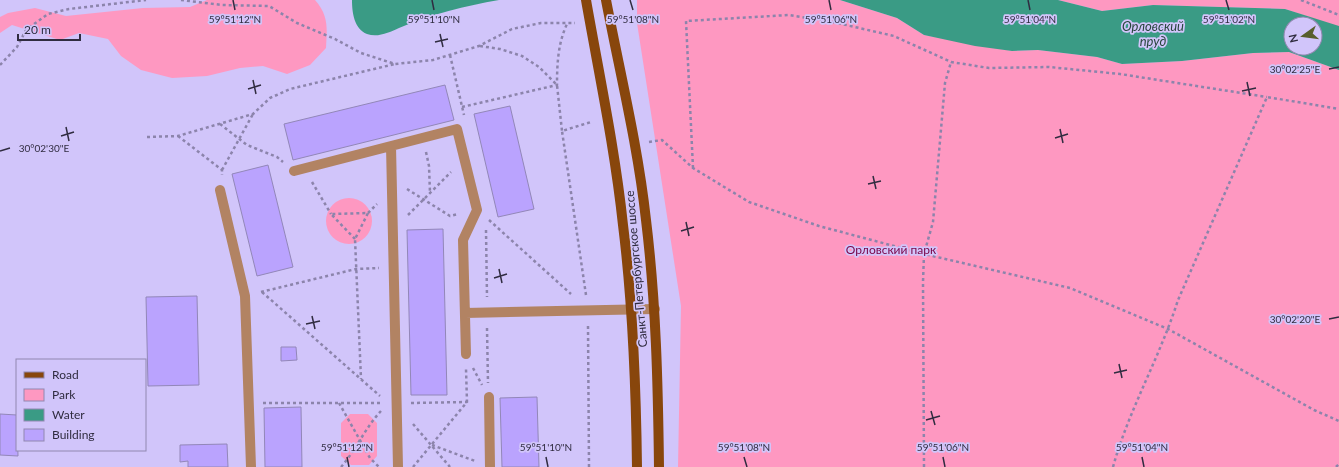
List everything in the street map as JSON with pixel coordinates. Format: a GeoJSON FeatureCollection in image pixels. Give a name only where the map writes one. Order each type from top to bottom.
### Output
{"type":"FeatureCollection","features":[{"type":"Feature","properties":{"kind":"main road","name":"Санкт-Петербургское шоссе"},"geometry":{"type":"LineString","coordinates":[[606,0],[636,157],[646,219],[655,309],[659,467]]}},
{"type":"Feature","properties":{"kind":"main road","name":"Санкт-Петербургское шоссе"},"geometry":{"type":"LineString","coordinates":[[586,2],[614,160],[623,224],[632,310],[637,467]]}},
{"type":"Feature","properties":{"kind":"lane"},"geometry":{"type":"LineString","coordinates":[[299,170],[457,129],[477,210],[463,240],[466,354]]}},
{"type":"Feature","properties":{"kind":"lane"},"geometry":{"type":"LineString","coordinates":[[391,146],[398,467]]}},
{"type":"Feature","properties":{"kind":"lane"},"geometry":{"type":"LineString","coordinates":[[220,190],[245,296],[251,467]]}},
{"type":"Feature","properties":{"kind":"lane"},"geometry":{"type":"LineString","coordinates":[[465,313],[655,309]]}},
{"type":"Feature","properties":{"kind":"lane"},"geometry":{"type":"LineString","coordinates":[[489,398],[490,467]]}},
{"type":"Feature","properties":{"kind":"path"},"geometry":{"type":"LineString","coordinates":[[0,65],[17,47],[26,30],[48,14],[70,9],[146,0]]}},
{"type":"Feature","properties":{"kind":"path"},"geometry":{"type":"LineString","coordinates":[[181,0],[222,5],[269,6],[297,23],[335,39],[361,53],[395,64]]}},
{"type":"Feature","properties":{"kind":"path"},"geometry":{"type":"LineString","coordinates":[[1301,0],[1339,15]]}},
{"type":"Feature","properties":{"kind":"path"},"geometry":{"type":"LineString","coordinates":[[693,168],[686,21],[796,17],[833,22],[894,36],[951,62],[989,68],[1049,66],[1112,73],[1339,109]]}},
{"type":"Feature","properties":{"kind":"path"},"geometry":{"type":"LineString","coordinates":[[220,190],[222,170],[238,138],[253,114],[270,98],[290,89],[395,64],[433,60],[479,46],[512,29],[541,23],[575,23]]}},
{"type":"Feature","properties":{"kind":"path"},"geometry":{"type":"LineString","coordinates":[[567,24],[558,58],[557,85],[562,131],[588,310],[589,467]]}},
{"type":"Feature","properties":{"kind":"path"},"geometry":{"type":"LineString","coordinates":[[479,46],[500,49],[522,56],[539,67],[557,85]]}},
{"type":"Feature","properties":{"kind":"path"},"geometry":{"type":"LineString","coordinates":[[450,55],[464,118],[457,129]]}},
{"type":"Feature","properties":{"kind":"path"},"geometry":{"type":"LineString","coordinates":[[924,467],[924,254],[933,222],[945,83],[951,62]]}},
{"type":"Feature","properties":{"kind":"path"},"geometry":{"type":"LineString","coordinates":[[462,107],[557,85]]}},
{"type":"Feature","properties":{"kind":"path"},"geometry":{"type":"LineString","coordinates":[[1113,467],[1120,441],[1168,329],[1178,300],[1267,97]]}},
{"type":"Feature","properties":{"kind":"path"},"geometry":{"type":"LineString","coordinates":[[147,137],[178,136],[253,114]]}},
{"type":"Feature","properties":{"kind":"path"},"geometry":{"type":"LineString","coordinates":[[562,131],[591,122]]}},
{"type":"Feature","properties":{"kind":"path"},"geometry":{"type":"LineString","coordinates":[[219,123],[247,145],[277,157],[299,170],[331,214],[355,239]]}},
{"type":"Feature","properties":{"kind":"path"},"geometry":{"type":"LineString","coordinates":[[178,136],[222,170]]}},
{"type":"Feature","properties":{"kind":"path"},"geometry":{"type":"LineString","coordinates":[[649,142],[662,140],[693,168],[749,202],[819,226],[924,254],[1070,288],[1168,329],[1314,410],[1339,420]]}},
{"type":"Feature","properties":{"kind":"path"},"geometry":{"type":"LineString","coordinates":[[392,231],[465,159]]}},
{"type":"Feature","properties":{"kind":"path"},"geometry":{"type":"LineString","coordinates":[[430,166],[430,193]]}},
{"type":"Feature","properties":{"kind":"path"},"geometry":{"type":"LineString","coordinates":[[392,179],[450,216],[477,210],[588,310]]}},
{"type":"Feature","properties":{"kind":"path"},"geometry":{"type":"LineString","coordinates":[[331,214],[368,213],[355,239],[361,379]]}},
{"type":"Feature","properties":{"kind":"path"},"geometry":{"type":"LineString","coordinates":[[245,296],[356,269],[393,267]]}},
{"type":"Feature","properties":{"kind":"path"},"geometry":{"type":"LineString","coordinates":[[249,403],[388,403],[262,292]]}},
{"type":"Feature","properties":{"kind":"path"},"geometry":{"type":"LineString","coordinates":[[466,354],[489,398]]}},
{"type":"Feature","properties":{"kind":"path"},"geometry":{"type":"LineString","coordinates":[[413,467],[466,402],[466,354]]}},
{"type":"Feature","properties":{"kind":"path"},"geometry":{"type":"LineString","coordinates":[[339,402],[370,458],[379,467]]}},
{"type":"Feature","properties":{"kind":"path"},"geometry":{"type":"LineString","coordinates":[[396,403],[466,402]]}},
{"type":"Feature","properties":{"kind":"path"},"geometry":{"type":"LineString","coordinates":[[396,403],[450,467]]}},
{"type":"Feature","properties":{"kind":"path"},"geometry":{"type":"LineString","coordinates":[[340,467],[349,458],[371,422]]}},
{"type":"Feature","properties":{"kind":"path"},"geometry":{"type":"LineString","coordinates":[[431,445],[490,467]]}},
{"type":"Feature","properties":{"kind":"path"},"geometry":{"type":"LineString","coordinates":[[1336,467],[1339,464]]}},
{"type":"Feature","properties":{"kind":"green space"},"geometry":{"type":"Polygon","coordinates":[[[207,0],[315,0],[323,11],[325,17],[327,28],[326,48],[310,65],[287,74],[263,66],[240,68],[207,76],[172,78],[141,70],[121,56],[108,39],[79,33],[60,40],[12,25],[0,33],[0,17],[8,13],[35,8],[66,16],[143,8],[190,7],[207,0]]]}},
{"type":"Feature","properties":{"kind":"green space","name":"Орловский парк"},"geometry":{"type":"Polygon","coordinates":[[[637,0],[840,0],[897,18],[924,35],[1012,51],[1038,50],[1097,57],[1122,64],[1182,61],[1253,53],[1283,52],[1283,56],[1300,56],[1339,70],[1339,467],[678,467],[681,306],[637,23],[637,0]]]}},
{"type":"Feature","properties":{"kind":"green space"},"geometry":{"type":"Polygon","coordinates":[[[1058,0],[1339,0],[1339,27],[1323,22],[1323,16],[1306,16],[1285,9],[1153,5],[1102,11],[1058,0]]]}},
{"type":"Feature","properties":{"kind":"green space"},"geometry":{"type":"Polygon","coordinates":[[[344,198],[354,198],[362,202],[368,208],[372,216],[372,226],[368,234],[362,240],[354,244],[344,244],[336,240],[330,234],[326,226],[326,216],[330,208],[336,202],[344,198]]]}},
{"type":"Feature","properties":{"kind":"green space"},"geometry":{"type":"Polygon","coordinates":[[[350,414],[368,414],[377,423],[377,456],[369,465],[351,465],[341,456],[341,423],[350,414]]]}},
{"type":"Feature","properties":{"kind":"water"},"geometry":{"type":"Polygon","coordinates":[[[352,0],[499,0],[449,11],[411,23],[388,33],[371,35],[363,32],[359,28],[353,15],[352,0]]]}},
{"type":"Feature","properties":{"kind":"water","name":"Орловский пруд"},"geometry":{"type":"Polygon","coordinates":[[[840,0],[1058,0],[1102,11],[1153,5],[1285,9],[1307,16],[1283,16],[1283,52],[1253,53],[1182,61],[1122,64],[1097,57],[1038,50],[1012,51],[975,46],[924,35],[897,18],[840,0]]]}},
{"type":"Feature","properties":{"kind":"water","name":"Орловский пруд"},"geometry":{"type":"Polygon","coordinates":[[[1323,21],[1339,26],[1339,70],[1300,56],[1323,56],[1323,21]]]}},
{"type":"Feature","properties":{"kind":"building"},"geometry":{"type":"Polygon","coordinates":[[[445,85],[454,120],[293,160],[284,124],[445,85]]]}},
{"type":"Feature","properties":{"kind":"building"},"geometry":{"type":"Polygon","coordinates":[[[510,106],[534,209],[498,217],[474,114],[510,106]]]}},
{"type":"Feature","properties":{"kind":"building"},"geometry":{"type":"Polygon","coordinates":[[[268,165],[293,267],[257,276],[232,174],[268,165]]]}},
{"type":"Feature","properties":{"kind":"building"},"geometry":{"type":"Polygon","coordinates":[[[443,229],[447,395],[411,395],[407,230],[443,229]]]}},
{"type":"Feature","properties":{"kind":"building"},"geometry":{"type":"Polygon","coordinates":[[[197,296],[199,385],[148,386],[146,297],[197,296]]]}},
{"type":"Feature","properties":{"kind":"building"},"geometry":{"type":"Polygon","coordinates":[[[281,347],[296,347],[297,360],[281,361],[281,347]]]}},
{"type":"Feature","properties":{"kind":"building"},"geometry":{"type":"Polygon","coordinates":[[[537,397],[539,467],[502,467],[500,398],[537,397]]]}},
{"type":"Feature","properties":{"kind":"building"},"geometry":{"type":"Polygon","coordinates":[[[301,407],[302,467],[265,467],[264,408],[301,407]]]}},
{"type":"Feature","properties":{"kind":"building"},"geometry":{"type":"Polygon","coordinates":[[[0,414],[16,415],[16,451],[18,451],[18,456],[0,455],[0,414]]]}},
{"type":"Feature","properties":{"kind":"building"},"geometry":{"type":"Polygon","coordinates":[[[227,444],[228,467],[188,467],[188,461],[180,462],[180,445],[227,444]]]}}]}
